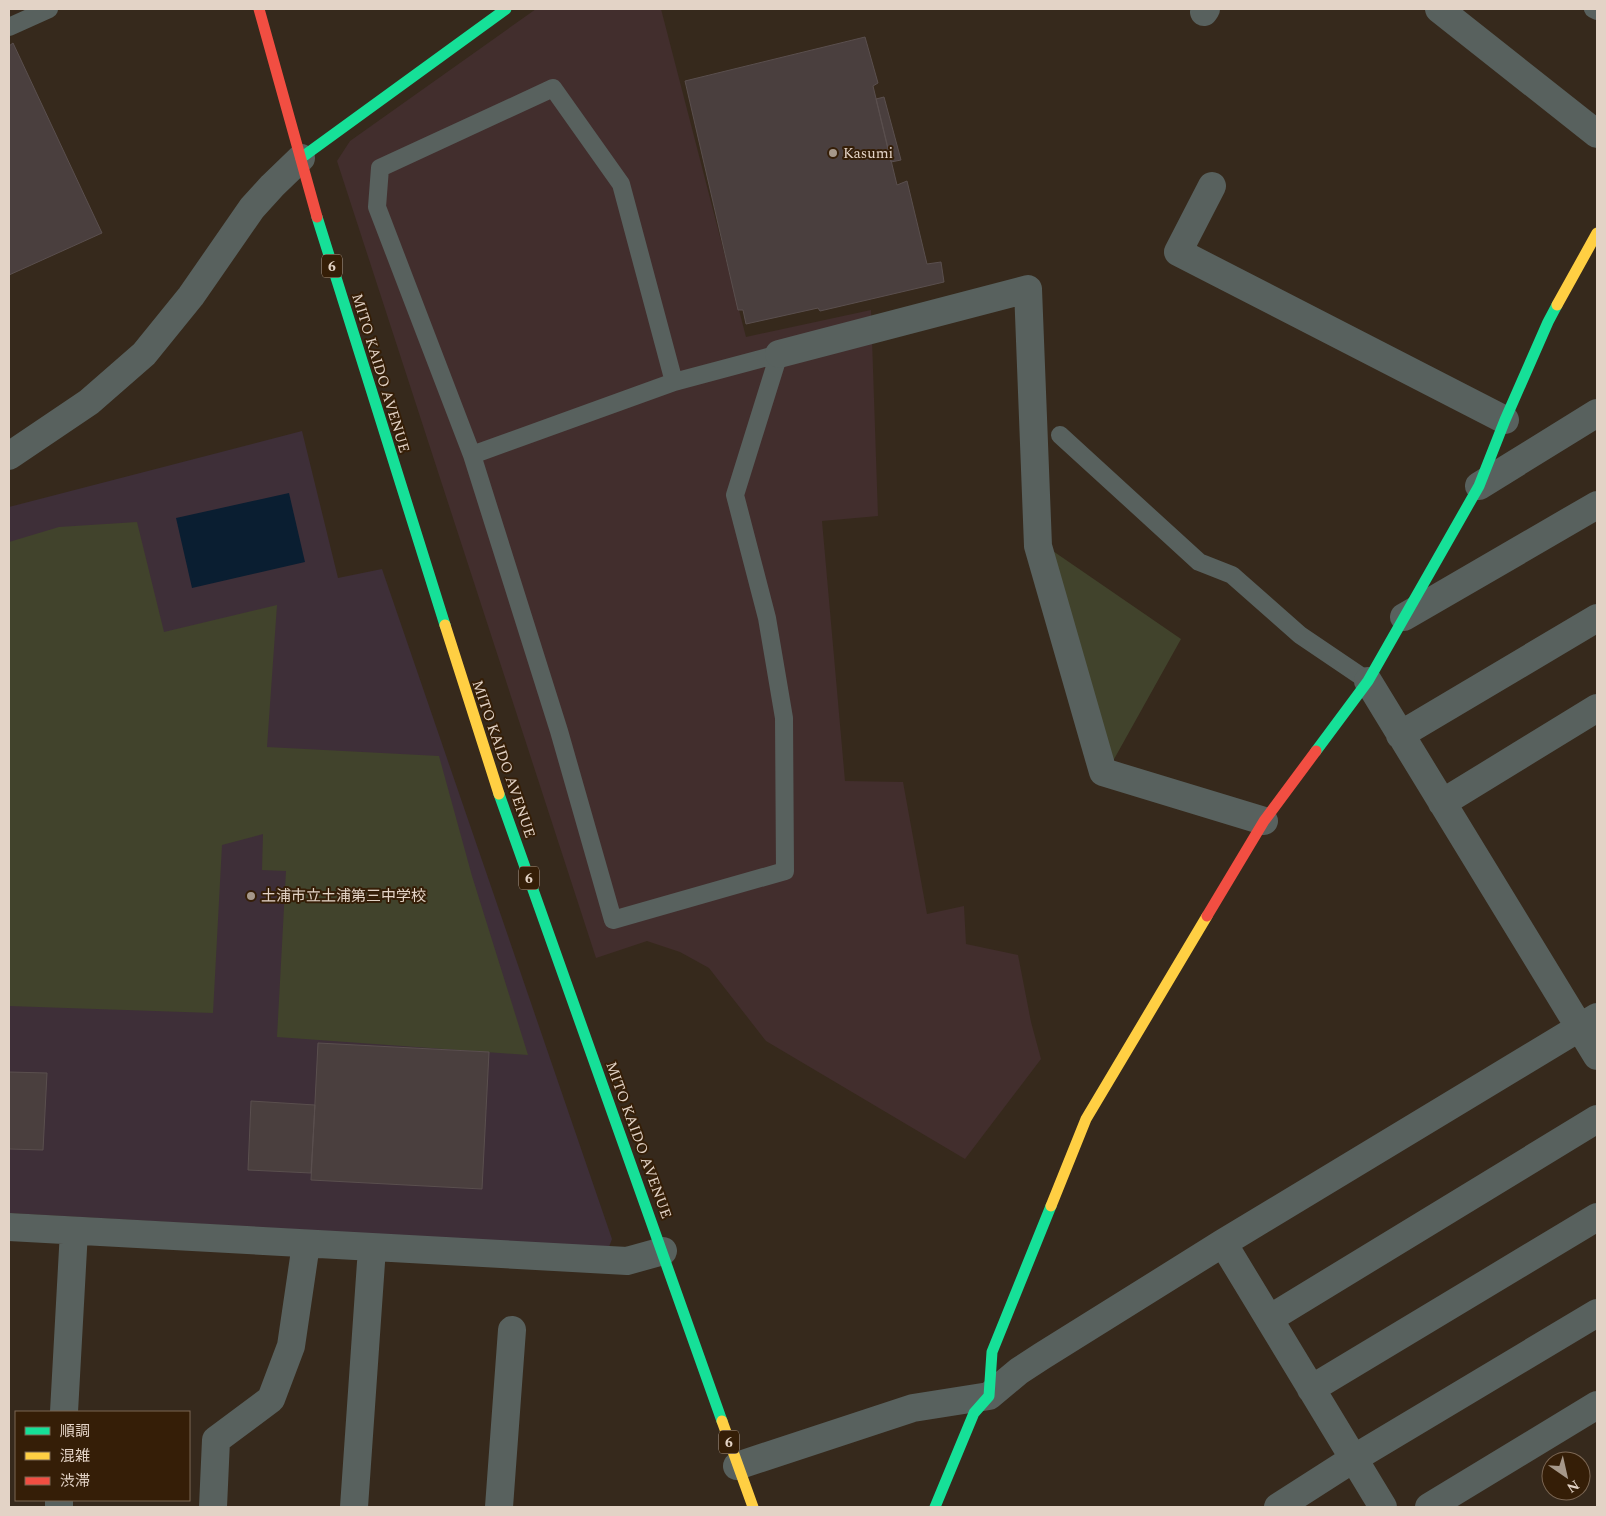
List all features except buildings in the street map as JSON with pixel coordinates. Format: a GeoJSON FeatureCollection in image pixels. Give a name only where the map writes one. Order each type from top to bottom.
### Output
{"type":"FeatureCollection","features":[{"type":"Feature","properties":{"kind":"main road","name":"MITO KAIDO AVENUE"},"geometry":{"type":"LineString","coordinates":[[259,9],[327,252],[490,770],[753,1507]]}},
{"type":"Feature","properties":{"kind":"main road"},"geometry":{"type":"LineString","coordinates":[[301,158],[506,9]]}},
{"type":"Feature","properties":{"kind":"main road"},"geometry":{"type":"LineString","coordinates":[[935,1507],[974,1413],[989,1396],[992,1352],[1086,1119],[1264,821],[1368,681],[1479,486],[1505,420],[1548,322],[1597,233]]}},
{"type":"Feature","properties":{"kind":"street"},"geometry":{"type":"LineString","coordinates":[[1439,9],[1597,134]]}},
{"type":"Feature","properties":{"kind":"street"},"geometry":{"type":"LineString","coordinates":[[9,456],[89,402],[144,354],[191,296],[252,208],[301,158]]}},
{"type":"Feature","properties":{"kind":"street"},"geometry":{"type":"LineString","coordinates":[[1212,186],[1178,252],[1505,420]]}},
{"type":"Feature","properties":{"kind":"street"},"geometry":{"type":"LineString","coordinates":[[779,354],[1028,289],[1038,546],[1103,772],[1264,821]]}},
{"type":"Feature","properties":{"kind":"street"},"geometry":{"type":"LineString","coordinates":[[1479,486],[1597,413]]}},
{"type":"Feature","properties":{"kind":"street"},"geometry":{"type":"LineString","coordinates":[[1404,617],[1597,504]]}},
{"type":"Feature","properties":{"kind":"street"},"geometry":{"type":"LineString","coordinates":[[1400,735],[1597,618]]}},
{"type":"Feature","properties":{"kind":"street"},"geometry":{"type":"LineString","coordinates":[[1368,681],[1442,803],[1589,1022],[1597,1056]]}},
{"type":"Feature","properties":{"kind":"street"},"geometry":{"type":"LineString","coordinates":[[1442,803],[1597,708]]}},
{"type":"Feature","properties":{"kind":"street"},"geometry":{"type":"LineString","coordinates":[[737,1466],[913,1408],[989,1396],[1019,1371],[1223,1243],[1589,1022]]}},
{"type":"Feature","properties":{"kind":"street"},"geometry":{"type":"LineString","coordinates":[[1269,1319],[1597,1119]]}},
{"type":"Feature","properties":{"kind":"street"},"geometry":{"type":"LineString","coordinates":[[1311,1389],[1597,1217]]}},
{"type":"Feature","properties":{"kind":"street"},"geometry":{"type":"LineString","coordinates":[[9,1228],[627,1261],[663,1251]]}},
{"type":"Feature","properties":{"kind":"street"},"geometry":{"type":"LineString","coordinates":[[64,1411],[74,1231]]}},
{"type":"Feature","properties":{"kind":"street"},"geometry":{"type":"LineString","coordinates":[[1223,1243],[1383,1507]]}},
{"type":"Feature","properties":{"kind":"street"},"geometry":{"type":"LineString","coordinates":[[213,1507],[216,1440],[271,1399],[291,1346],[306,1244]]}},
{"type":"Feature","properties":{"kind":"street"},"geometry":{"type":"LineString","coordinates":[[354,1507],[372,1248]]}},
{"type":"Feature","properties":{"kind":"street"},"geometry":{"type":"LineString","coordinates":[[1278,1507],[1353,1459],[1597,1313]]}},
{"type":"Feature","properties":{"kind":"street"},"geometry":{"type":"LineString","coordinates":[[499,1507],[512,1330]]}},
{"type":"Feature","properties":{"kind":"street"},"geometry":{"type":"LineString","coordinates":[[1429,1507],[1597,1405]]}},
{"type":"Feature","properties":{"kind":"lane"},"geometry":{"type":"LineString","coordinates":[[9,27],[49,9]]}},
{"type":"Feature","properties":{"kind":"lane"},"geometry":{"type":"LineString","coordinates":[[1593,9],[1597,11]]}},
{"type":"Feature","properties":{"kind":"lane"},"geometry":{"type":"LineString","coordinates":[[674,382],[621,184],[554,88],[380,168],[377,207],[472,455],[559,731],[613,920],[785,872],[784,718],[767,618],[735,495],[779,354]]}},
{"type":"Feature","properties":{"kind":"lane"},"geometry":{"type":"LineString","coordinates":[[472,455],[674,382],[779,354]]}},
{"type":"Feature","properties":{"kind":"lane"},"geometry":{"type":"LineString","coordinates":[[1060,435],[1199,562],[1232,575],[1300,634],[1368,681]]}},
{"type":"Feature","properties":{"kind":"shaded area"},"geometry":{"type":"Polygon","coordinates":[[[536,9],[661,9],[746,337],[871,310],[878,516],[822,521],[845,781],[903,782],[927,914],[964,906],[966,944],[1018,955],[1031,1022],[1041,1059],[965,1159],[766,1041],[709,968],[680,952],[647,941],[596,958],[337,161],[350,141],[536,9]]]}},
{"type":"Feature","properties":{"kind":"shaded area","name":"土浦市立土浦第三中学校"},"geometry":{"type":"Polygon","coordinates":[[[302,431],[338,578],[382,569],[612,1239],[609,1247],[9,1213],[9,507],[302,431]]]}},
{"type":"Feature","properties":{"kind":"green space"},"geometry":{"type":"Polygon","coordinates":[[[137,522],[164,632],[277,605],[267,747],[439,756],[472,876],[528,1055],[277,1037],[286,871],[262,870],[263,834],[222,845],[213,1013],[9,1006],[9,542],[59,527],[137,522]]]}},
{"type":"Feature","properties":{"kind":"green space"},"geometry":{"type":"Polygon","coordinates":[[[1050,549],[1181,639],[1113,761],[1050,549]]]}},
{"type":"Feature","properties":{"kind":"water"},"geometry":{"type":"Polygon","coordinates":[[[289,493],[305,562],[192,588],[176,518],[289,493]]]}},
{"type":"Feature","properties":{"kind":"traffic: fast"},"geometry":{"type":"LineString","coordinates":[[301,158],[506,9]]}},
{"type":"Feature","properties":{"kind":"traffic: fast"},"geometry":{"type":"LineString","coordinates":[[317,217],[445,625]]}},
{"type":"Feature","properties":{"kind":"traffic: fast"},"geometry":{"type":"LineString","coordinates":[[1316,751],[1368,681],[1479,486],[1505,420],[1557,305]]}},
{"type":"Feature","properties":{"kind":"traffic: fast"},"geometry":{"type":"LineString","coordinates":[[499,794],[722,1421]]}},
{"type":"Feature","properties":{"kind":"traffic: fast"},"geometry":{"type":"LineString","coordinates":[[935,1507],[974,1413],[989,1396],[992,1352],[1051,1206]]}},
{"type":"Feature","properties":{"kind":"traffic: slow"},"geometry":{"type":"LineString","coordinates":[[1557,305],[1597,233]]}},
{"type":"Feature","properties":{"kind":"traffic: slow"},"geometry":{"type":"LineString","coordinates":[[445,625],[499,794]]}},
{"type":"Feature","properties":{"kind":"traffic: slow"},"geometry":{"type":"LineString","coordinates":[[1051,1206],[1086,1119],[1207,916]]}},
{"type":"Feature","properties":{"kind":"traffic: slow"},"geometry":{"type":"LineString","coordinates":[[722,1421],[753,1507]]}},
{"type":"Feature","properties":{"kind":"traffic: jam"},"geometry":{"type":"LineString","coordinates":[[259,9],[317,217]]}},
{"type":"Feature","properties":{"kind":"traffic: jam"},"geometry":{"type":"LineString","coordinates":[[1207,916],[1264,821],[1316,751]]}},
{"type":"Feature","properties":{"kind":"place","name":"Kasumi"},"geometry":{"type":"Point","coordinates":[833,153]}},
{"type":"Feature","properties":{"kind":"place","name":"土浦市立土浦第三中学校"},"geometry":{"type":"Point","coordinates":[251,896]}}]}
